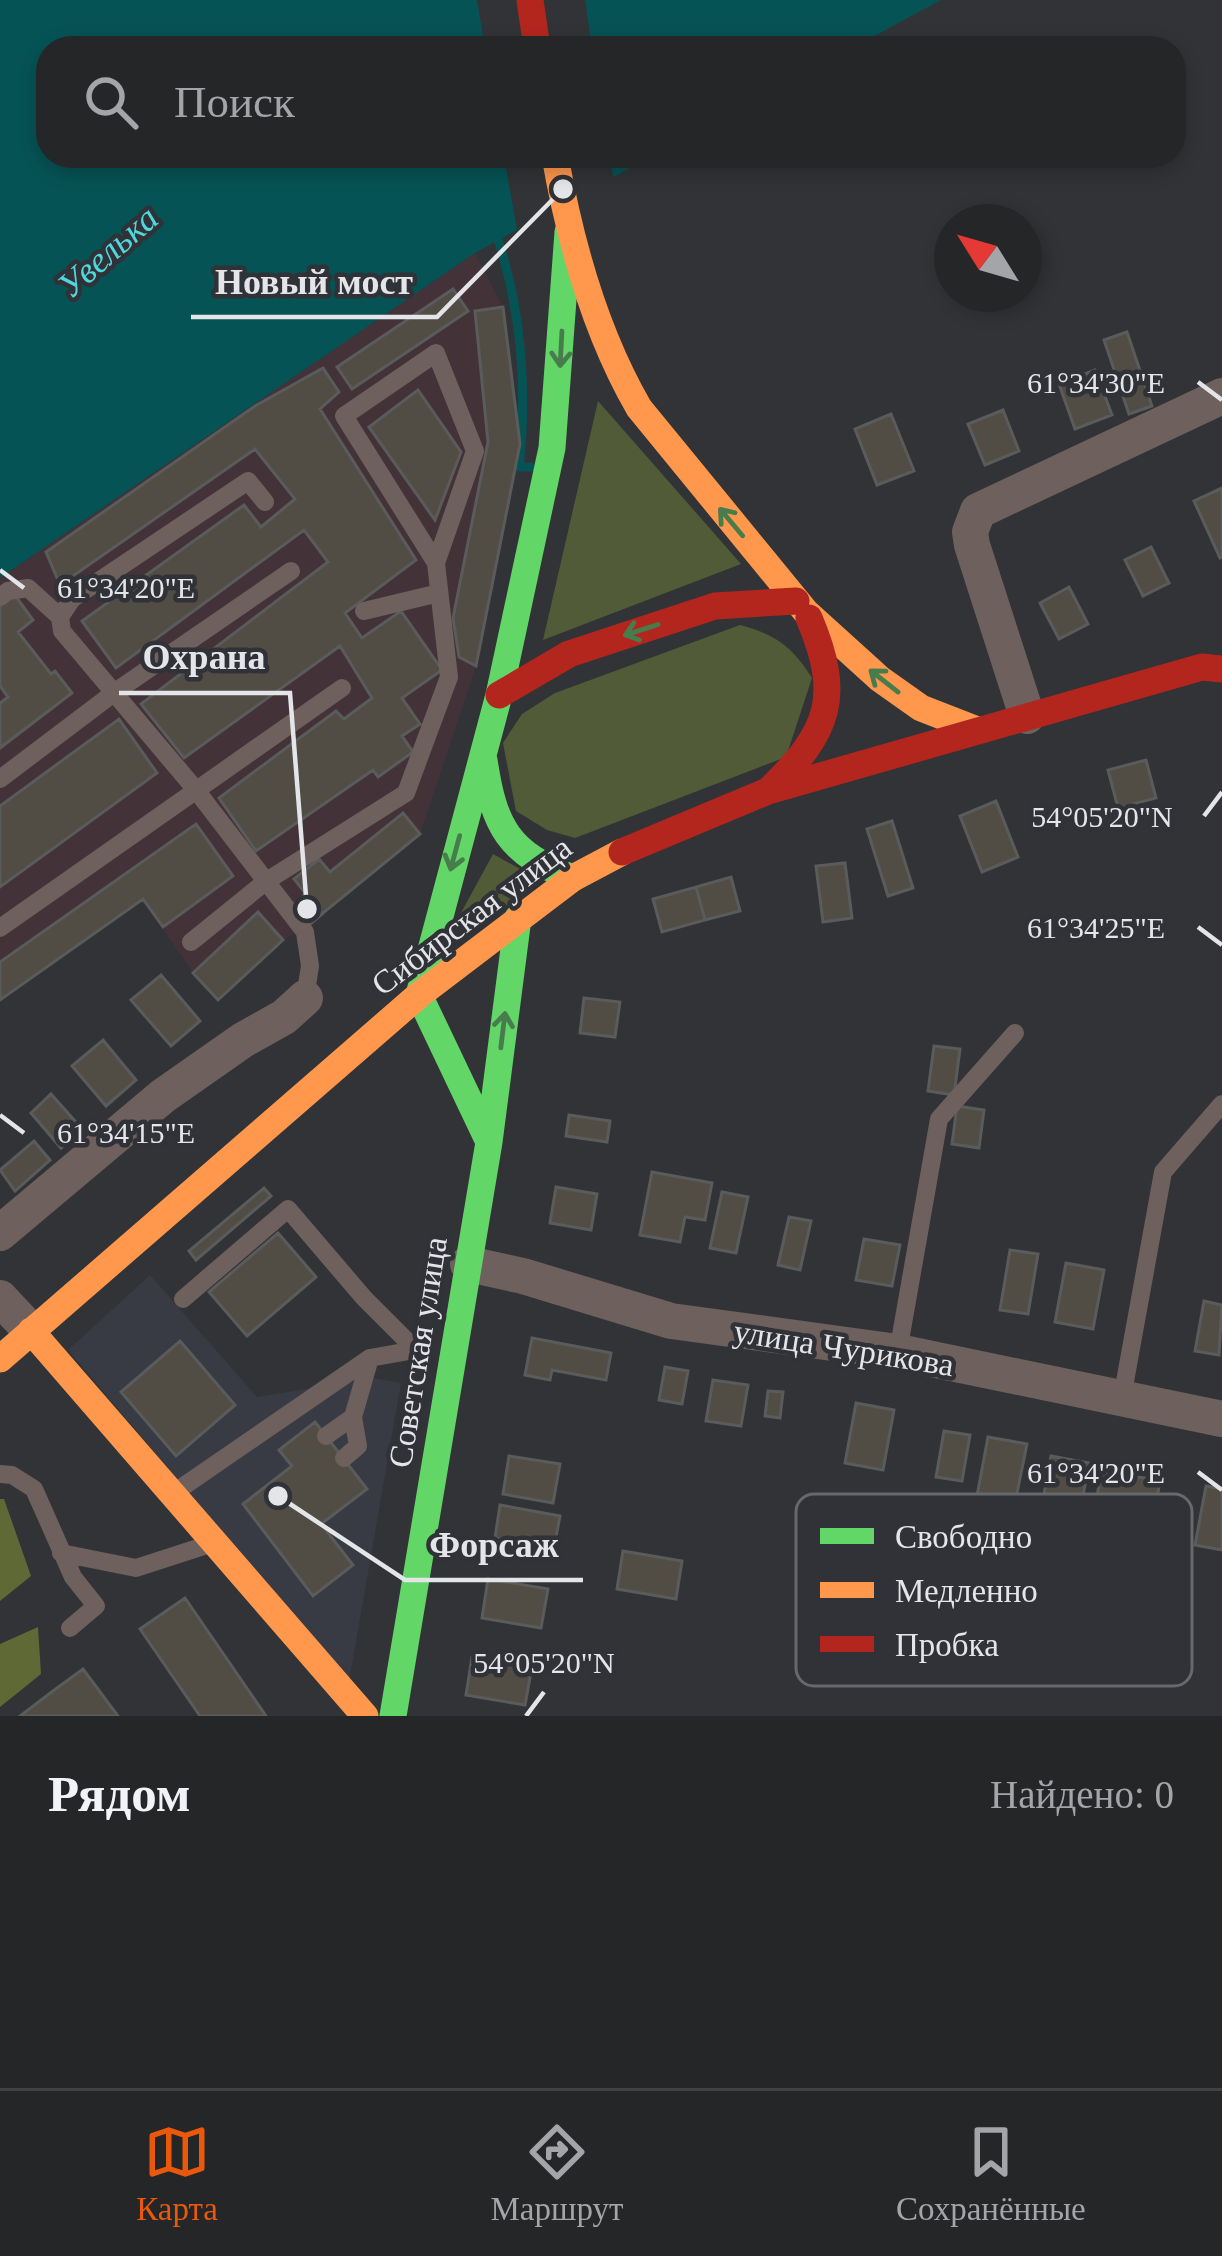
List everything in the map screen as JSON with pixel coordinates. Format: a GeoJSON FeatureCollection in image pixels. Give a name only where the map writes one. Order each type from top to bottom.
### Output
{"type":"FeatureCollection","features":[{"type":"Feature","properties":{"kind":"street"},"geometry":{"type":"LineString","coordinates":[[530,0],[536,36]]}},
{"type":"Feature","properties":{"kind":"street"},"geometry":{"type":"LineString","coordinates":[[557,168],[568,232],[621,376],[686,469],[801,606],[880,679],[921,709],[975,729]]}},
{"type":"Feature","properties":{"kind":"street"},"geometry":{"type":"LineString","coordinates":[[489,1142],[418,995],[499,695],[552,448],[568,232]]}},
{"type":"Feature","properties":{"kind":"street"},"geometry":{"type":"LineString","coordinates":[[1027,716],[972,545],[970,532],[977,511],[1222,396]]}},
{"type":"Feature","properties":{"kind":"street"},"geometry":{"type":"LineString","coordinates":[[499,695],[569,654],[715,606],[801,606]]}},
{"type":"Feature","properties":{"kind":"street"},"geometry":{"type":"LineString","coordinates":[[767,791],[802,760],[829,709],[831,684],[825,651],[801,606]]}},
{"type":"Feature","properties":{"kind":"street","name":"Сибирская улица"},"geometry":{"type":"LineString","coordinates":[[0,1359],[418,995],[572,878],[629,848],[767,791],[1215,665]]}},
{"type":"Feature","properties":{"kind":"street"},"geometry":{"type":"LineString","coordinates":[[483,747],[490,805],[513,848],[541,867],[572,878]]}},
{"type":"Feature","properties":{"kind":"street","name":"Советская улица"},"geometry":{"type":"LineString","coordinates":[[393,1716],[489,1142],[518,918]]}},
{"type":"Feature","properties":{"kind":"street"},"geometry":{"type":"LineString","coordinates":[[0,1234],[163,1096],[284,1017],[304,998]]}},
{"type":"Feature","properties":{"kind":"street","name":"улица Чурикова"},"geometry":{"type":"LineString","coordinates":[[468,1264],[671,1321],[898,1352],[1222,1419]]}},
{"type":"Feature","properties":{"kind":"street"},"geometry":{"type":"LineString","coordinates":[[0,1298],[365,1716]]}},
{"type":"Feature","properties":{"kind":"lane"},"geometry":{"type":"LineString","coordinates":[[191,942],[266,882],[406,793],[449,677],[436,562],[475,451],[436,353],[344,416],[436,562]]}},
{"type":"Feature","properties":{"kind":"lane"},"geometry":{"type":"LineString","coordinates":[[60,617],[72,599],[248,481],[265,502]]}},
{"type":"Feature","properties":{"kind":"lane"},"geometry":{"type":"LineString","coordinates":[[0,779],[115,692],[291,571]]}},
{"type":"Feature","properties":{"kind":"lane"},"geometry":{"type":"LineString","coordinates":[[0,597],[28,588],[60,617],[62,631],[196,790],[305,932],[310,966],[304,998]]}},
{"type":"Feature","properties":{"kind":"lane"},"geometry":{"type":"LineString","coordinates":[[364,610],[439,593]]}},
{"type":"Feature","properties":{"kind":"lane"},"geometry":{"type":"LineString","coordinates":[[0,928],[342,688]]}},
{"type":"Feature","properties":{"kind":"lane"},"geometry":{"type":"LineString","coordinates":[[898,1352],[939,1119],[1016,1033]]}},
{"type":"Feature","properties":{"kind":"lane"},"geometry":{"type":"LineString","coordinates":[[1122,1399],[1163,1172],[1222,1104]]}},
{"type":"Feature","properties":{"kind":"lane"},"geometry":{"type":"LineString","coordinates":[[183,1299],[288,1209],[415,1349]]}},
{"type":"Feature","properties":{"kind":"lane"},"geometry":{"type":"LineString","coordinates":[[172,1494],[370,1358],[415,1349],[455,1350]]}},
{"type":"Feature","properties":{"kind":"lane"},"geometry":{"type":"LineString","coordinates":[[344,1458],[358,1446],[353,1417],[370,1358]]}},
{"type":"Feature","properties":{"kind":"lane"},"geometry":{"type":"LineString","coordinates":[[326,1436],[353,1417]]}},
{"type":"Feature","properties":{"kind":"lane"},"geometry":{"type":"LineString","coordinates":[[0,1474],[12,1475],[34,1490],[73,1577],[97,1606],[70,1628]]}},
{"type":"Feature","properties":{"kind":"lane"},"geometry":{"type":"LineString","coordinates":[[61,1553],[136,1568],[214,1542]]}},
{"type":"Feature","properties":{"kind":"shaded area"},"geometry":{"type":"Polygon","coordinates":[[[475,253],[503,307],[520,444],[476,666],[420,834],[309,925],[283,940],[218,1000],[193,973],[143,899],[0,1000],[0,578],[475,253]]]}},
{"type":"Feature","properties":{"kind":"shaded area"},"geometry":{"type":"Polygon","coordinates":[[[150,1275],[257,1397],[373,1378],[401,1383],[349,1682],[68,1350],[150,1275]]]}},
{"type":"Feature","properties":{"kind":"green space"},"geometry":{"type":"Polygon","coordinates":[[[598,401],[741,564],[543,640],[598,401]]]}},
{"type":"Feature","properties":{"kind":"green space"},"geometry":{"type":"Polygon","coordinates":[[[740,625],[782,643],[812,678],[786,757],[575,838],[547,830],[516,811],[503,743],[522,714],[555,693],[740,625]]]}},
{"type":"Feature","properties":{"kind":"green space"},"geometry":{"type":"Polygon","coordinates":[[[493,854],[540,880],[463,938],[456,922],[493,854]]]}},
{"type":"Feature","properties":{"kind":"green space"},"geometry":{"type":"Polygon","coordinates":[[[0,1499],[4,1499],[31,1576],[0,1601],[0,1499]]]}},
{"type":"Feature","properties":{"kind":"green space"},"geometry":{"type":"Polygon","coordinates":[[[38,1627],[41,1674],[0,1707],[0,1644],[38,1627]]]}},
{"type":"Feature","properties":{"kind":"water","name":"Увелька"},"geometry":{"type":"Polygon","coordinates":[[[0,0],[941,0],[874,36],[36,36],[36,168],[630,168],[475,253],[0,578],[0,0]]]}},
{"type":"Feature","properties":{"kind":"pier"},"geometry":{"type":"Polygon","coordinates":[[[477,0],[585,0],[590,36],[483,36],[477,0]]]}},
{"type":"Feature","properties":{"kind":"pier"},"geometry":{"type":"Polygon","coordinates":[[[506,168],[612,168],[614,183],[518,235],[506,168]]]}},
{"type":"Feature","properties":{"kind":"building"},"geometry":{"type":"Polygon","coordinates":[[[453,289],[468,311],[352,389],[337,367],[453,289]]]}},
{"type":"Feature","properties":{"kind":"building"},"geometry":{"type":"Polygon","coordinates":[[[503,307],[520,444],[476,666],[459,657],[453,618],[488,442],[475,311],[503,307]]]}},
{"type":"Feature","properties":{"kind":"building"},"geometry":{"type":"Polygon","coordinates":[[[1127,332],[1152,406],[1129,414],[1104,340],[1127,332]]]}},
{"type":"Feature","properties":{"kind":"building"},"geometry":{"type":"Polygon","coordinates":[[[323,368],[339,392],[320,409],[416,560],[345,613],[362,638],[401,611],[442,670],[402,698],[420,724],[402,736],[413,752],[378,777],[373,770],[256,851],[219,798],[336,711],[344,719],[372,698],[340,646],[184,758],[141,704],[328,562],[304,530],[116,668],[82,621],[244,505],[261,527],[295,499],[255,449],[60,585],[46,552],[255,406],[323,368]]]}},
{"type":"Feature","properties":{"kind":"building"},"geometry":{"type":"Polygon","coordinates":[[[1095,370],[1112,415],[1075,429],[1059,384],[1095,370]]]}},
{"type":"Feature","properties":{"kind":"building"},"geometry":{"type":"Polygon","coordinates":[[[418,390],[461,452],[435,520],[369,427],[418,390]]]}},
{"type":"Feature","properties":{"kind":"building"},"geometry":{"type":"Polygon","coordinates":[[[1003,410],[1019,451],[985,465],[968,424],[1003,410]]]}},
{"type":"Feature","properties":{"kind":"building"},"geometry":{"type":"Polygon","coordinates":[[[891,414],[914,471],[877,485],[855,429],[891,414]]]}},
{"type":"Feature","properties":{"kind":"building"},"geometry":{"type":"Polygon","coordinates":[[[1222,488],[1222,557],[1220,558],[1194,501],[1222,488]]]}},
{"type":"Feature","properties":{"kind":"building"},"geometry":{"type":"Polygon","coordinates":[[[1151,547],[1169,583],[1143,596],[1125,560],[1151,547]]]}},
{"type":"Feature","properties":{"kind":"building"},"geometry":{"type":"Polygon","coordinates":[[[1069,587],[1088,624],[1059,639],[1040,603],[1069,587]]]}},
{"type":"Feature","properties":{"kind":"building"},"geometry":{"type":"Polygon","coordinates":[[[14,594],[33,620],[18,632],[72,693],[0,748],[0,703],[8,697],[0,686],[0,604],[14,594]]]}},
{"type":"Feature","properties":{"kind":"building"},"geometry":{"type":"Polygon","coordinates":[[[119,719],[157,773],[0,887],[0,806],[119,719]]]}},
{"type":"Feature","properties":{"kind":"building"},"geometry":{"type":"Polygon","coordinates":[[[1146,760],[1156,798],[1118,808],[1108,770],[1146,760]]]}},
{"type":"Feature","properties":{"kind":"building"},"geometry":{"type":"Polygon","coordinates":[[[996,801],[1018,857],[982,872],[960,816],[996,801]]]}},
{"type":"Feature","properties":{"kind":"building"},"geometry":{"type":"Polygon","coordinates":[[[403,813],[420,834],[322,914],[294,879],[319,859],[330,872],[403,813]]]}},
{"type":"Feature","properties":{"kind":"building"},"geometry":{"type":"Polygon","coordinates":[[[892,821],[913,888],[888,896],[867,829],[892,821]]]}},
{"type":"Feature","properties":{"kind":"building"},"geometry":{"type":"Polygon","coordinates":[[[196,824],[233,876],[163,927],[143,899],[0,1000],[0,962],[196,824]]]}},
{"type":"Feature","properties":{"kind":"building"},"geometry":{"type":"Polygon","coordinates":[[[845,863],[852,918],[823,922],[816,866],[845,863]]]}},
{"type":"Feature","properties":{"kind":"building"},"geometry":{"type":"Polygon","coordinates":[[[731,877],[740,911],[705,920],[696,887],[731,877]]]}},
{"type":"Feature","properties":{"kind":"building"},"geometry":{"type":"Polygon","coordinates":[[[696,887],[705,920],[662,932],[653,899],[696,887]]]}},
{"type":"Feature","properties":{"kind":"building"},"geometry":{"type":"Polygon","coordinates":[[[306,894],[322,914],[309,925],[293,905],[306,894]]]}},
{"type":"Feature","properties":{"kind":"building"},"geometry":{"type":"Polygon","coordinates":[[[258,912],[283,940],[218,1000],[193,973],[258,912]]]}},
{"type":"Feature","properties":{"kind":"building"},"geometry":{"type":"Polygon","coordinates":[[[161,975],[200,1021],[171,1046],[131,1000],[161,975]]]}},
{"type":"Feature","properties":{"kind":"building"},"geometry":{"type":"Polygon","coordinates":[[[584,998],[620,1002],[615,1037],[580,1033],[584,998]]]}},
{"type":"Feature","properties":{"kind":"building"},"geometry":{"type":"Polygon","coordinates":[[[103,1040],[136,1080],[106,1106],[72,1066],[103,1040]]]}},
{"type":"Feature","properties":{"kind":"building"},"geometry":{"type":"Polygon","coordinates":[[[934,1046],[960,1049],[954,1095],[928,1091],[934,1046]]]}},
{"type":"Feature","properties":{"kind":"building"},"geometry":{"type":"Polygon","coordinates":[[[51,1094],[82,1129],[61,1148],[31,1113],[51,1094]]]}},
{"type":"Feature","properties":{"kind":"building"},"geometry":{"type":"Polygon","coordinates":[[[957,1106],[984,1110],[979,1148],[952,1144],[957,1106]]]}},
{"type":"Feature","properties":{"kind":"building"},"geometry":{"type":"Polygon","coordinates":[[[569,1115],[610,1121],[607,1142],[566,1136],[569,1115]]]}},
{"type":"Feature","properties":{"kind":"building"},"geometry":{"type":"Polygon","coordinates":[[[34,1141],[50,1160],[15,1191],[0,1170],[34,1141]]]}},
{"type":"Feature","properties":{"kind":"building"},"geometry":{"type":"Polygon","coordinates":[[[652,1172],[712,1183],[705,1220],[685,1217],[680,1242],[640,1235],[652,1172]]]}},
{"type":"Feature","properties":{"kind":"building"},"geometry":{"type":"Polygon","coordinates":[[[556,1187],[597,1194],[591,1230],[550,1223],[556,1187]]]}},
{"type":"Feature","properties":{"kind":"building"},"geometry":{"type":"Polygon","coordinates":[[[264,1188],[271,1196],[196,1260],[189,1251],[264,1188]]]}},
{"type":"Feature","properties":{"kind":"building"},"geometry":{"type":"Polygon","coordinates":[[[722,1192],[748,1197],[736,1253],[710,1248],[722,1192]]]}},
{"type":"Feature","properties":{"kind":"building"},"geometry":{"type":"Polygon","coordinates":[[[789,1217],[811,1221],[800,1270],[778,1265],[789,1217]]]}},
{"type":"Feature","properties":{"kind":"building"},"geometry":{"type":"Polygon","coordinates":[[[278,1233],[316,1277],[247,1336],[209,1292],[278,1233]]]}},
{"type":"Feature","properties":{"kind":"building"},"geometry":{"type":"Polygon","coordinates":[[[864,1239],[900,1245],[892,1286],[856,1280],[864,1239]]]}},
{"type":"Feature","properties":{"kind":"building"},"geometry":{"type":"Polygon","coordinates":[[[1010,1250],[1038,1254],[1028,1314],[1000,1310],[1010,1250]]]}},
{"type":"Feature","properties":{"kind":"building"},"geometry":{"type":"Polygon","coordinates":[[[1066,1263],[1104,1270],[1093,1329],[1055,1322],[1066,1263]]]}},
{"type":"Feature","properties":{"kind":"building"},"geometry":{"type":"Polygon","coordinates":[[[1204,1301],[1222,1305],[1219,1355],[1195,1351],[1204,1301]]]}},
{"type":"Feature","properties":{"kind":"building"},"geometry":{"type":"Polygon","coordinates":[[[532,1338],[611,1353],[606,1380],[552,1370],[550,1380],[525,1375],[532,1338]]]}},
{"type":"Feature","properties":{"kind":"building"},"geometry":{"type":"Polygon","coordinates":[[[180,1341],[235,1405],[176,1456],[121,1392],[180,1341]]]}},
{"type":"Feature","properties":{"kind":"building"},"geometry":{"type":"Polygon","coordinates":[[[665,1367],[688,1371],[682,1404],[659,1400],[665,1367]]]}},
{"type":"Feature","properties":{"kind":"building"},"geometry":{"type":"Polygon","coordinates":[[[713,1380],[748,1385],[741,1426],[706,1421],[713,1380]]]}},
{"type":"Feature","properties":{"kind":"building"},"geometry":{"type":"Polygon","coordinates":[[[768,1391],[783,1392],[780,1418],[765,1416],[768,1391]]]}},
{"type":"Feature","properties":{"kind":"building"},"geometry":{"type":"Polygon","coordinates":[[[856,1403],[894,1410],[883,1470],[845,1463],[856,1403]]]}},
{"type":"Feature","properties":{"kind":"building"},"geometry":{"type":"Polygon","coordinates":[[[315,1422],[367,1489],[321,1524],[353,1565],[313,1596],[243,1504],[292,1466],[279,1450],[315,1422]]]}},
{"type":"Feature","properties":{"kind":"building"},"geometry":{"type":"Polygon","coordinates":[[[944,1431],[970,1435],[962,1481],[936,1477],[944,1431]]]}},
{"type":"Feature","properties":{"kind":"building"},"geometry":{"type":"Polygon","coordinates":[[[988,1437],[1027,1444],[1017,1494],[977,1494],[988,1437]]]}},
{"type":"Feature","properties":{"kind":"building"},"geometry":{"type":"Polygon","coordinates":[[[509,1456],[560,1464],[553,1503],[503,1494],[509,1456]]]}},
{"type":"Feature","properties":{"kind":"building"},"geometry":{"type":"Polygon","coordinates":[[[1051,1456],[1089,1463],[1083,1494],[1044,1494],[1051,1456]]]}},
{"type":"Feature","properties":{"kind":"building"},"geometry":{"type":"Polygon","coordinates":[[[1101,1472],[1160,1480],[1158,1494],[1098,1494],[1101,1472]]]}},
{"type":"Feature","properties":{"kind":"building"},"geometry":{"type":"Polygon","coordinates":[[[1206,1486],[1222,1489],[1222,1550],[1195,1545],[1206,1486]]]}},
{"type":"Feature","properties":{"kind":"building"},"geometry":{"type":"Polygon","coordinates":[[[500,1505],[560,1516],[554,1548],[495,1538],[500,1505]]]}},
{"type":"Feature","properties":{"kind":"building"},"geometry":{"type":"Polygon","coordinates":[[[623,1551],[682,1561],[676,1599],[617,1589],[623,1551]]]}},
{"type":"Feature","properties":{"kind":"building"},"geometry":{"type":"Polygon","coordinates":[[[488,1579],[548,1589],[541,1628],[482,1618],[488,1579]]]}},
{"type":"Feature","properties":{"kind":"building"},"geometry":{"type":"Polygon","coordinates":[[[185,1598],[266,1716],[200,1716],[140,1629],[185,1598]]]}},
{"type":"Feature","properties":{"kind":"building"},"geometry":{"type":"Polygon","coordinates":[[[472,1657],[532,1667],[525,1705],[466,1695],[472,1657]]]}},
{"type":"Feature","properties":{"kind":"building"},"geometry":{"type":"Polygon","coordinates":[[[83,1669],[118,1716],[20,1716],[57,1688],[83,1669]]]}},
{"type":"Feature","properties":{"kind":"waterway"},"geometry":{"type":"LineString","coordinates":[[494,228],[511,286],[520,346],[519,467],[531,467]]}},
{"type":"Feature","properties":{"kind":"traffic: fast"},"geometry":{"type":"LineString","coordinates":[[489,1142],[419,995],[499,695],[552,448],[568,232]]}},
{"type":"Feature","properties":{"kind":"traffic: fast"},"geometry":{"type":"LineString","coordinates":[[484,760],[493,803],[508,835],[533,858],[573,878]]}},
{"type":"Feature","properties":{"kind":"traffic: fast"},"geometry":{"type":"LineString","coordinates":[[393,1716],[489,1142],[518,918]]}},
{"type":"Feature","properties":{"kind":"traffic: slow"},"geometry":{"type":"LineString","coordinates":[[557,168],[586,286],[609,349],[639,408],[806,612],[880,679],[921,708],[975,729]]}},
{"type":"Feature","properties":{"kind":"traffic: slow"},"geometry":{"type":"LineString","coordinates":[[0,1359],[419,995],[573,878],[622,852]]}},
{"type":"Feature","properties":{"kind":"traffic: slow"},"geometry":{"type":"LineString","coordinates":[[31,1331],[365,1716]]}},
{"type":"Feature","properties":{"kind":"traffic: jam"},"geometry":{"type":"LineString","coordinates":[[530,0],[535,36]]}},
{"type":"Feature","properties":{"kind":"traffic: jam"},"geometry":{"type":"LineString","coordinates":[[499,695],[569,654],[715,606],[796,601]]}},
{"type":"Feature","properties":{"kind":"traffic: jam"},"geometry":{"type":"LineString","coordinates":[[770,789],[806,749],[824,711],[825,669],[809,618]]}},
{"type":"Feature","properties":{"kind":"traffic: jam"},"geometry":{"type":"LineString","coordinates":[[622,852],[768,791],[1202,667],[1222,669]]}},
{"type":"Feature","properties":{"kind":"place","name":"Новый мост"},"geometry":{"type":"Point","coordinates":[563,189]}},
{"type":"Feature","properties":{"kind":"place","name":"Охрана"},"geometry":{"type":"Point","coordinates":[307,909]}},
{"type":"Feature","properties":{"kind":"place","name":"Форсаж"},"geometry":{"type":"Point","coordinates":[278,1496]}}]}
